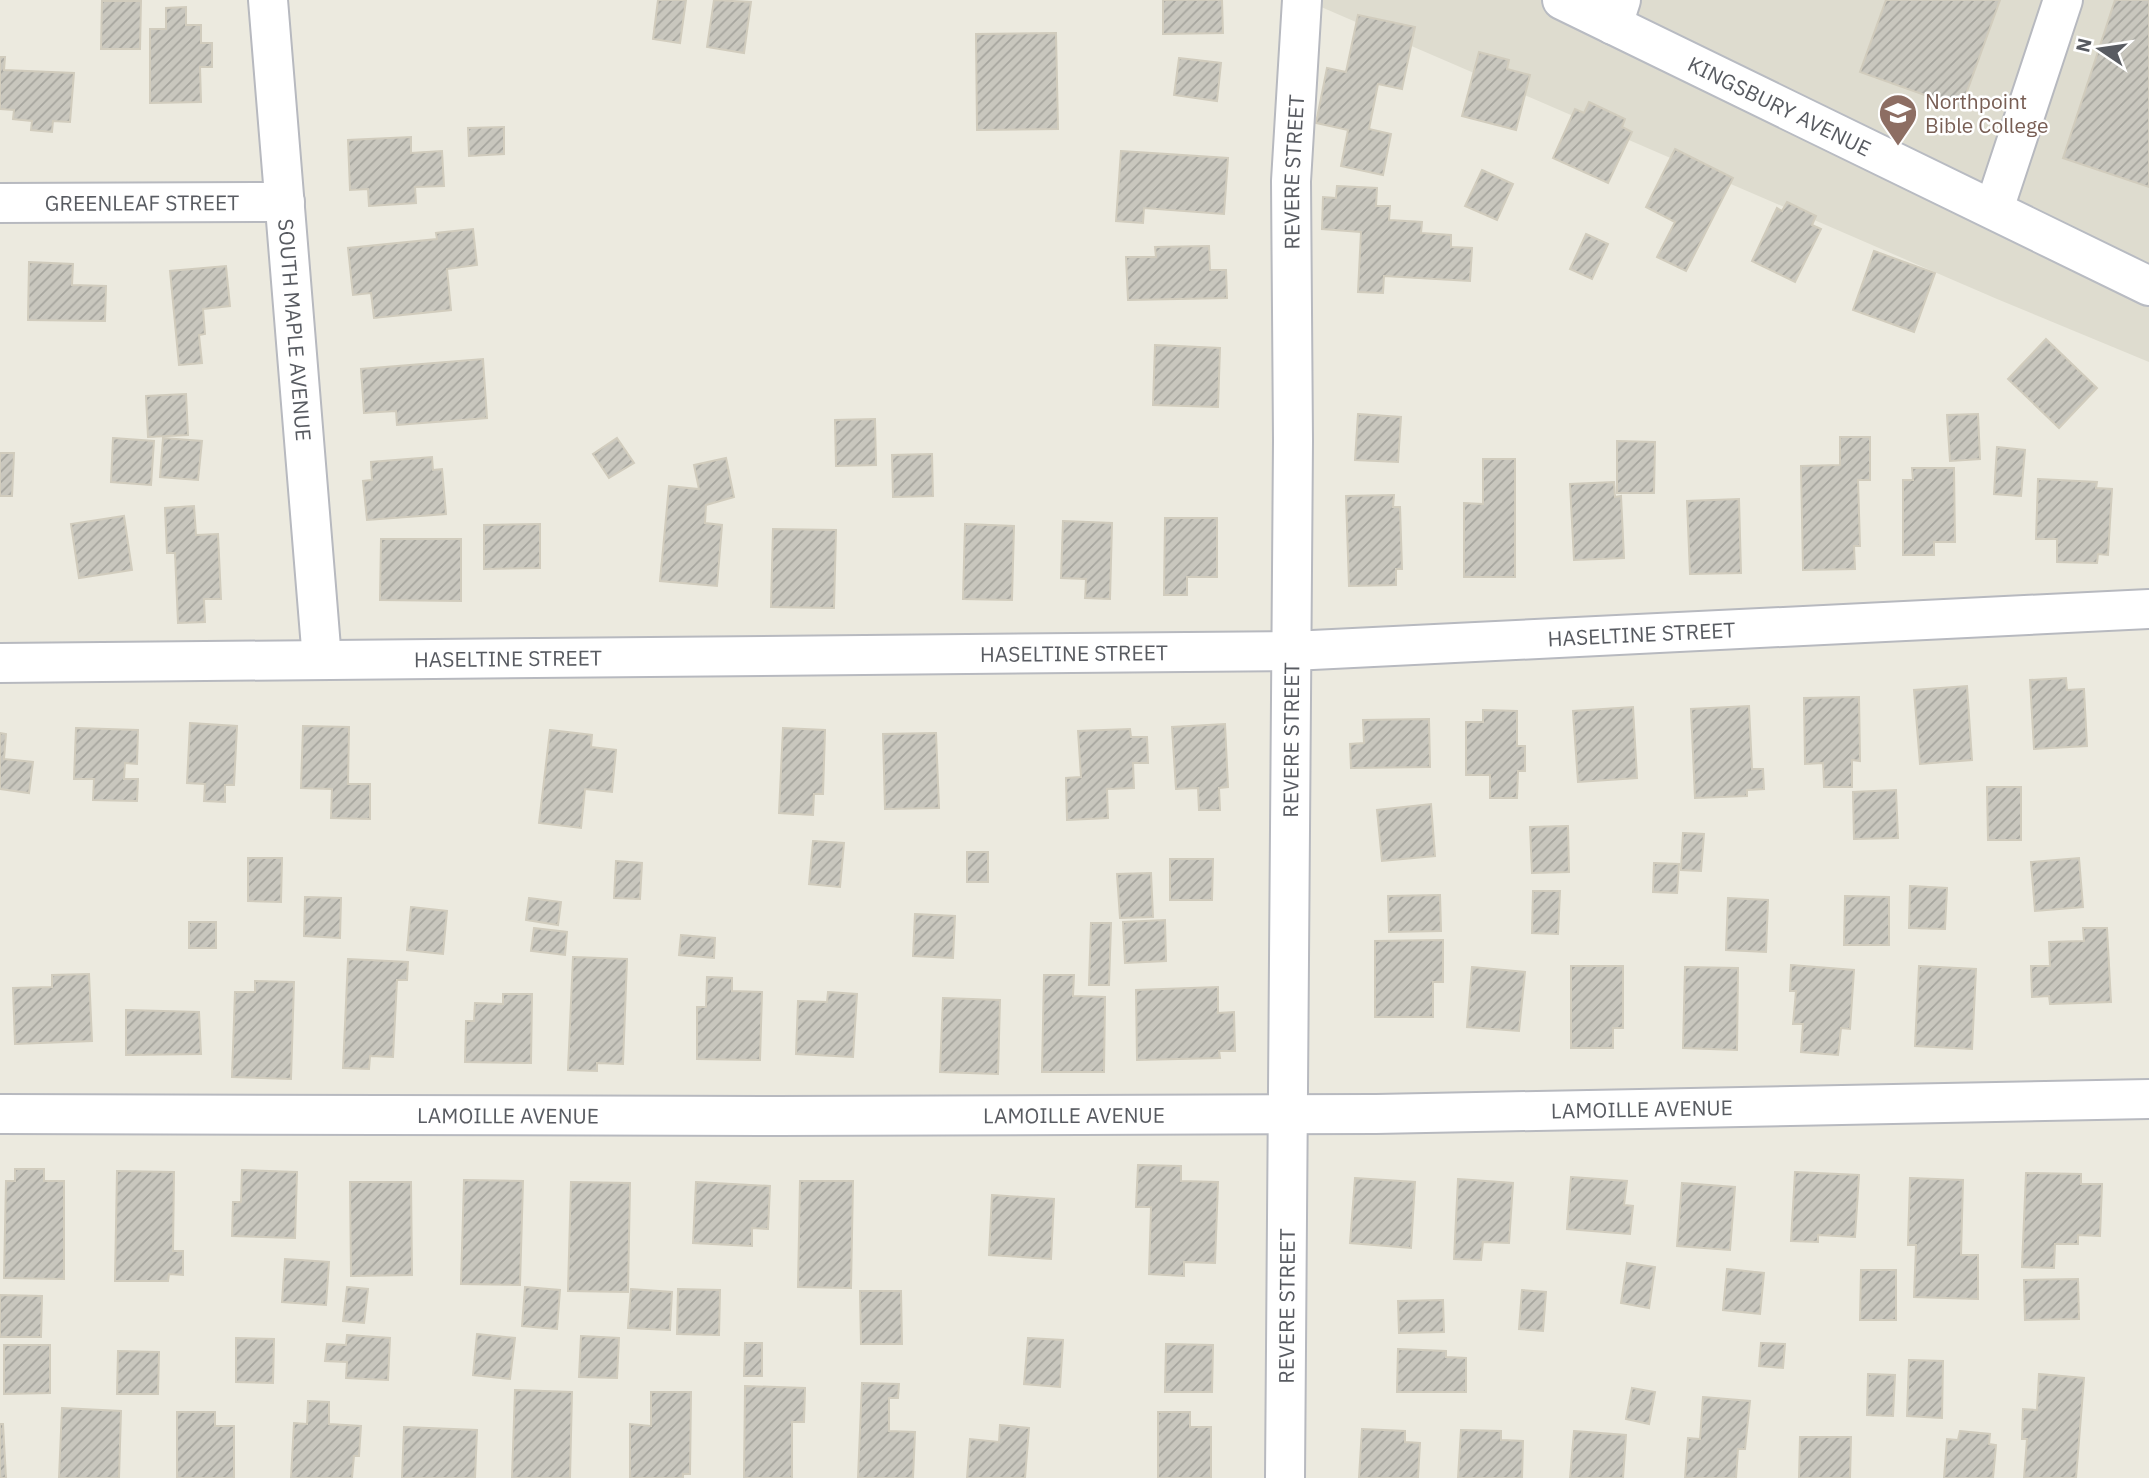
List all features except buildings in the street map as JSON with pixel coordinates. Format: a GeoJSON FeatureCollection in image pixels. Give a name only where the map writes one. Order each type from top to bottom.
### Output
{"type":"FeatureCollection","features":[{"type":"Feature","properties":{"kind":"street","name":"SOUTH MAPLE AVENUE"},"geometry":{"type":"LineString","coordinates":[[268,0],[322,660]]}},
{"type":"Feature","properties":{"kind":"street","name":"REVERE STREET"},"geometry":{"type":"LineString","coordinates":[[1285,1478],[1292,652],[1291,181],[1302,0]]}},
{"type":"Feature","properties":{"kind":"street","name":"KINGSBURY AVENUE"},"geometry":{"type":"LineString","coordinates":[[1562,0],[1617,13],[1994,209],[2149,286]]}},
{"type":"Feature","properties":{"kind":"street"},"geometry":{"type":"LineString","coordinates":[[1994,209],[2063,0]]}},
{"type":"Feature","properties":{"kind":"street","name":"GREENLEAF STREET"},"geometry":{"type":"LineString","coordinates":[[0,204],[285,202]]}},
{"type":"Feature","properties":{"kind":"street","name":"HASELTINE STREET"},"geometry":{"type":"LineString","coordinates":[[0,663],[1292,652],[2149,609]]}},
{"type":"Feature","properties":{"kind":"street","name":"LAMOILLE AVENUE"},"geometry":{"type":"LineString","coordinates":[[0,1114],[1289,1115],[2149,1099]]}},
{"type":"Feature","properties":{"kind":"shaded area","name":"Northpoint Bible College"},"geometry":{"type":"Polygon","coordinates":[[[1305,0],[2149,0],[2149,362],[1997,299],[1305,0]]]}},
{"type":"Feature","properties":{"kind":"place","name":"Northpoint Bible College"},"geometry":{"type":"Point","coordinates":[1898,147]}}]}
